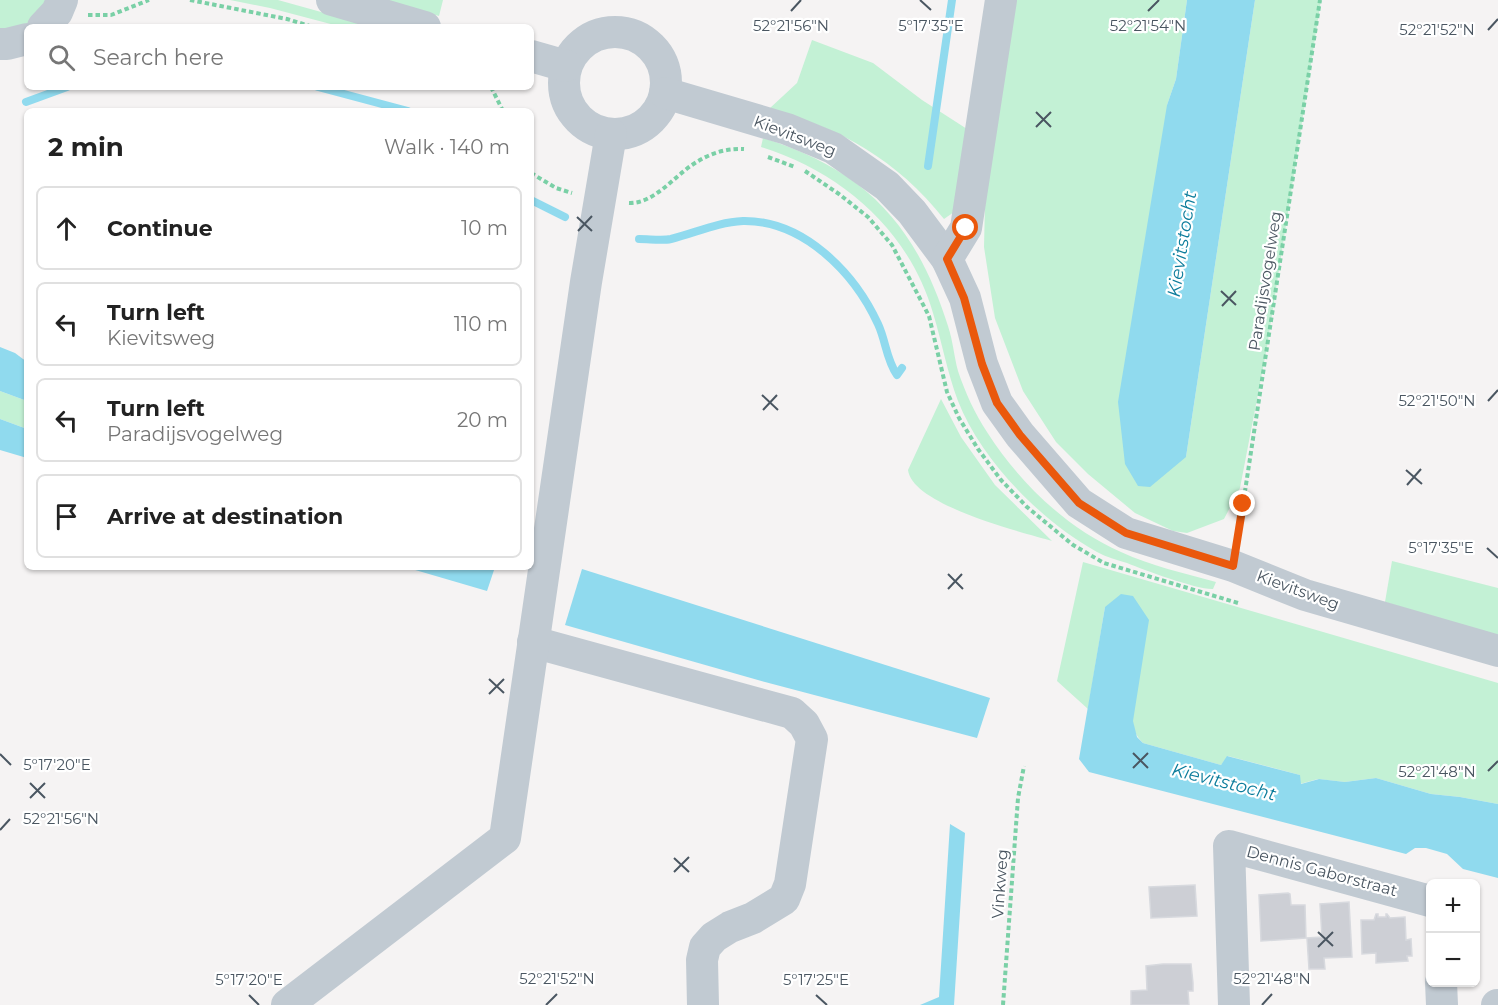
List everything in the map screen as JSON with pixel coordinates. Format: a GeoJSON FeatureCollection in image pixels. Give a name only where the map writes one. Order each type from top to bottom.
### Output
{"type":"FeatureCollection","features":[{"type":"Feature","properties":{"kind":"street"},"geometry":{"type":"LineString","coordinates":[[332,0],[415,24]]}},
{"type":"Feature","properties":{"kind":"street"},"geometry":{"type":"LineString","coordinates":[[947,259],[966,228],[1001,0]]}},
{"type":"Feature","properties":{"kind":"street"},"geometry":{"type":"LineString","coordinates":[[613,32],[628,34],[642,40],[654,50],[666,78],[665,93],[660,107],[651,119],[639,128],[626,133],[611,134],[595,131],[582,123],[572,111],[565,97],[563,81],[566,66],[584,41],[613,32]]}},
{"type":"Feature","properties":{"kind":"street"},"geometry":{"type":"LineString","coordinates":[[0,44],[24,40]]}},
{"type":"Feature","properties":{"kind":"street"},"geometry":{"type":"LineString","coordinates":[[534,57],[566,66]]}},
{"type":"Feature","properties":{"kind":"street","name":"Kievitsweg"},"geometry":{"type":"LineString","coordinates":[[665,93],[787,129],[833,148],[887,186],[918,220],[947,259],[964,298],[982,364],[997,403],[1020,435],[1079,503],[1126,533],[1233,566],[1305,595],[1498,651]]}},
{"type":"Feature","properties":{"kind":"street"},"geometry":{"type":"LineString","coordinates":[[286,1005],[505,838],[611,134]]}},
{"type":"Feature","properties":{"kind":"street"},"geometry":{"type":"LineString","coordinates":[[533,642],[792,713],[804,724],[812,739],[790,884],[784,899],[753,918],[730,927],[714,937],[705,947],[702,960],[703,1005]]}},
{"type":"Feature","properties":{"kind":"street","name":"Dennis Gaborstraat"},"geometry":{"type":"LineString","coordinates":[[1234,1005],[1229,846],[1426,900]]}},
{"type":"Feature","properties":{"kind":"street"},"geometry":{"type":"LineString","coordinates":[[1441,987],[1442,1005]]}},
{"type":"Feature","properties":{"kind":"path"},"geometry":{"type":"LineString","coordinates":[[54,13],[111,15],[149,0]]}},
{"type":"Feature","properties":{"kind":"path"},"geometry":{"type":"LineString","coordinates":[[190,0],[303,24]]}},
{"type":"Feature","properties":{"kind":"path","name":"Paradijsvogelweg"},"geometry":{"type":"LineString","coordinates":[[1233,566],[1320,0]]}},
{"type":"Feature","properties":{"kind":"path"},"geometry":{"type":"LineString","coordinates":[[493,90],[502,108]]}},
{"type":"Feature","properties":{"kind":"path","name":"Kievitsweg"},"geometry":{"type":"LineString","coordinates":[[534,175],[556,188],[600,201],[634,203],[657,194],[705,157],[722,150],[743,149]]}},
{"type":"Feature","properties":{"kind":"path","name":"Vinkweg"},"geometry":{"type":"LineString","coordinates":[[1003,1005],[1018,798],[1024,766]]}},
{"type":"Feature","properties":{"kind":"green space"},"geometry":{"type":"Polygon","coordinates":[[[0,0],[52,0],[41,17],[29,24],[24,24],[20,29],[0,33],[0,0]]]}},
{"type":"Feature","properties":{"kind":"green space"},"geometry":{"type":"Polygon","coordinates":[[[230,0],[278,0],[364,24],[331,24],[230,0]]]}},
{"type":"Feature","properties":{"kind":"green space"},"geometry":{"type":"Polygon","coordinates":[[[382,0],[443,0],[439,16],[382,0]]]}},
{"type":"Feature","properties":{"kind":"green space"},"geometry":{"type":"Polygon","coordinates":[[[1016,0],[1187,0],[1176,79],[1167,105],[1186,457],[1255,0],[1321,0],[1267,347],[1240,488],[1224,519],[1187,533],[1173,531],[1135,513],[1088,474],[1056,442],[1023,391],[995,318],[984,247],[985,204],[1016,0]]]}},
{"type":"Feature","properties":{"kind":"green space"},"geometry":{"type":"Polygon","coordinates":[[[812,40],[873,63],[922,100],[967,129],[954,212],[944,219],[907,180],[866,149],[820,126],[769,109],[797,83],[812,40]]]}},
{"type":"Feature","properties":{"kind":"green space"},"geometry":{"type":"Polygon","coordinates":[[[763,138],[799,151],[831,167],[858,185],[882,206],[903,231],[935,290],[950,332],[958,371],[974,410],[1000,451],[1029,486],[1063,517],[1101,542],[1144,561],[1216,582],[1213,589],[1158,575],[1100,554],[1055,524],[1015,487],[997,467],[968,423],[954,390],[933,313],[922,283],[907,256],[889,231],[868,208],[844,189],[818,172],[761,147],[763,138]]]}},
{"type":"Feature","properties":{"kind":"green space"},"geometry":{"type":"Polygon","coordinates":[[[0,391],[24,400],[24,428],[0,419],[0,391]]]}},
{"type":"Feature","properties":{"kind":"green space"},"geometry":{"type":"Polygon","coordinates":[[[941,399],[961,437],[995,485],[1052,541],[970,515],[928,495],[914,483],[908,470],[941,399]]]}},
{"type":"Feature","properties":{"kind":"green space"},"geometry":{"type":"Polygon","coordinates":[[[1392,561],[1498,588],[1498,637],[1385,602],[1392,561]]]}},
{"type":"Feature","properties":{"kind":"green space"},"geometry":{"type":"Polygon","coordinates":[[[1083,562],[1498,683],[1498,804],[1431,794],[1376,778],[1345,782],[1318,779],[1300,784],[1300,775],[1228,756],[1221,765],[1143,743],[1134,730],[1133,713],[1105,607],[1088,709],[1057,681],[1083,562]]]}},
{"type":"Feature","properties":{"kind":"water","name":"Kievitstocht"},"geometry":{"type":"Polygon","coordinates":[[[1187,0],[1255,0],[1186,457],[1150,487],[1138,486],[1125,464],[1118,402],[1167,105],[1176,79],[1187,0]]]}},
{"type":"Feature","properties":{"kind":"water"},"geometry":{"type":"Polygon","coordinates":[[[0,347],[24,360],[24,400],[0,391],[0,347]]]}},
{"type":"Feature","properties":{"kind":"water"},"geometry":{"type":"Polygon","coordinates":[[[0,419],[24,428],[24,457],[0,450],[0,419]]]}},
{"type":"Feature","properties":{"kind":"water"},"geometry":{"type":"Polygon","coordinates":[[[582,569],[990,698],[977,738],[765,682],[565,625],[582,569]]]}},
{"type":"Feature","properties":{"kind":"water"},"geometry":{"type":"Polygon","coordinates":[[[415,570],[494,570],[487,591],[415,570]]]}},
{"type":"Feature","properties":{"kind":"water","name":"Kievitstocht"},"geometry":{"type":"Polygon","coordinates":[[[1121,594],[1133,596],[1149,620],[1133,721],[1137,737],[1143,743],[1221,765],[1227,756],[1300,775],[1301,784],[1319,779],[1345,782],[1376,778],[1431,794],[1498,804],[1498,878],[1463,869],[1447,854],[1426,848],[1415,848],[1406,854],[1089,772],[1079,759],[1105,607],[1121,594]]]}},
{"type":"Feature","properties":{"kind":"water"},"geometry":{"type":"Polygon","coordinates":[[[950,824],[965,833],[954,1005],[920,1005],[939,997],[950,824]]]}},
{"type":"Feature","properties":{"kind":"building"},"geometry":{"type":"Polygon","coordinates":[[[1195,885],[1197,916],[1151,918],[1149,887],[1195,885]]]}},
{"type":"Feature","properties":{"kind":"building"},"geometry":{"type":"Polygon","coordinates":[[[1288,893],[1291,905],[1305,905],[1306,938],[1261,941],[1259,895],[1288,893]]]}},
{"type":"Feature","properties":{"kind":"building"},"geometry":{"type":"Polygon","coordinates":[[[1349,902],[1352,957],[1324,958],[1325,969],[1309,969],[1307,938],[1322,937],[1320,904],[1349,902]]]}},
{"type":"Feature","properties":{"kind":"building"},"geometry":{"type":"Polygon","coordinates":[[[1376,914],[1378,917],[1386,917],[1387,914],[1390,918],[1405,917],[1406,940],[1411,939],[1412,956],[1407,956],[1408,961],[1376,963],[1376,953],[1362,954],[1361,920],[1374,920],[1376,914]]]}},
{"type":"Feature","properties":{"kind":"building"},"geometry":{"type":"Polygon","coordinates":[[[1191,964],[1193,991],[1188,991],[1189,1005],[1131,1005],[1131,991],[1147,990],[1146,966],[1191,964]]]}},
{"type":"Feature","properties":{"kind":"waterway"},"geometry":{"type":"LineString","coordinates":[[928,166],[952,0]]}},
{"type":"Feature","properties":{"kind":"waterway"},"geometry":{"type":"LineString","coordinates":[[26,102],[59,90]]}},
{"type":"Feature","properties":{"kind":"waterway"},"geometry":{"type":"LineString","coordinates":[[329,90],[397,108]]}},
{"type":"Feature","properties":{"kind":"waterway"},"geometry":{"type":"LineString","coordinates":[[534,202],[565,217]]}},
{"type":"Feature","properties":{"kind":"waterway"},"geometry":{"type":"LineString","coordinates":[[639,239],[671,239],[743,221],[765,223],[786,229],[806,239],[841,268],[868,305],[878,324],[897,375],[902,368]]}},
{"type":"Feature","properties":{"kind":"route"},"geometry":{"type":"LineString","coordinates":[[966,228],[947,259],[964,298],[982,364],[997,403],[1020,435],[1079,503],[1126,533],[1233,566],[1243,504]]}}]}
